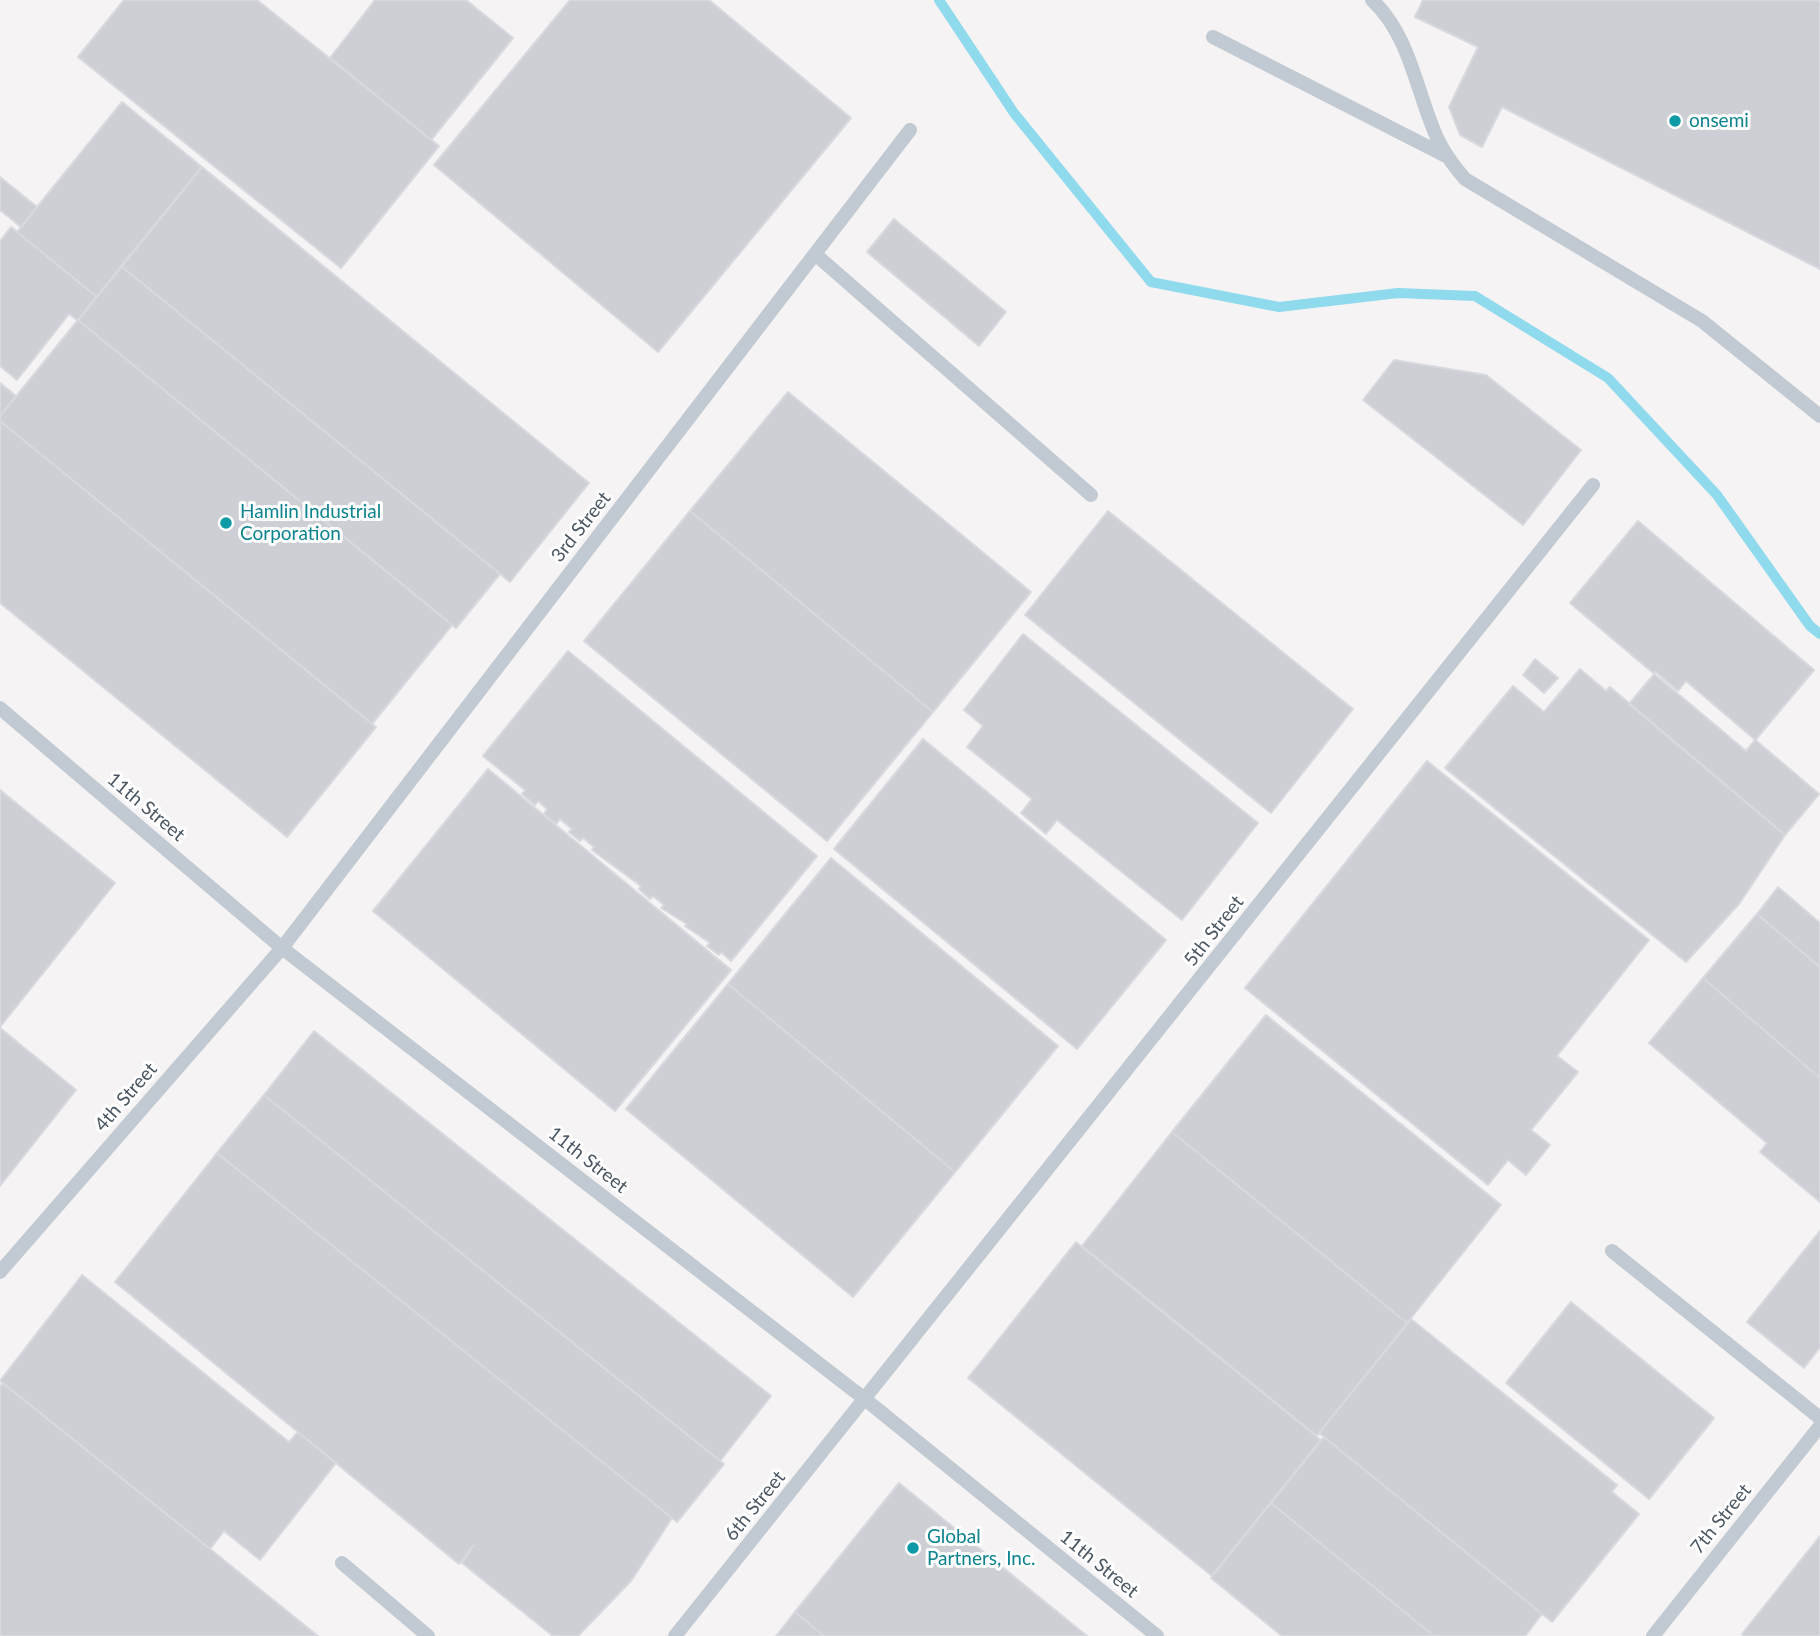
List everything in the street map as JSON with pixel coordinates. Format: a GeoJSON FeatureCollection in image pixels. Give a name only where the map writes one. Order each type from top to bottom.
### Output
{"type":"FeatureCollection","features":[{"type":"Feature","properties":{"kind":"lane"},"geometry":{"type":"LineString","coordinates":[[1372,0],[1387,13],[1401,39],[1447,156],[1465,179],[1702,321],[1820,416]]}},
{"type":"Feature","properties":{"kind":"lane"},"geometry":{"type":"LineString","coordinates":[[1213,37],[1447,156]]}},
{"type":"Feature","properties":{"kind":"lane","name":"3rd Street"},"geometry":{"type":"LineString","coordinates":[[282,947],[910,130]]}},
{"type":"Feature","properties":{"kind":"lane"},"geometry":{"type":"LineString","coordinates":[[815,254],[1091,495]]}},
{"type":"Feature","properties":{"kind":"lane","name":"5th Street"},"geometry":{"type":"LineString","coordinates":[[866,1400],[1593,485]]}},
{"type":"Feature","properties":{"kind":"lane","name":"11th Street"},"geometry":{"type":"LineString","coordinates":[[0,708],[282,947],[866,1400],[1157,1636]]}},
{"type":"Feature","properties":{"kind":"lane","name":"4th Street"},"geometry":{"type":"LineString","coordinates":[[0,1272],[282,947]]}},
{"type":"Feature","properties":{"kind":"lane"},"geometry":{"type":"LineString","coordinates":[[1612,1251],[1820,1418]]}},
{"type":"Feature","properties":{"kind":"lane","name":"6th Street"},"geometry":{"type":"LineString","coordinates":[[675,1636],[866,1400]]}},
{"type":"Feature","properties":{"kind":"lane","name":"7th Street"},"geometry":{"type":"LineString","coordinates":[[1653,1636],[1820,1426]]}},
{"type":"Feature","properties":{"kind":"lane"},"geometry":{"type":"LineString","coordinates":[[342,1563],[428,1636]]}},
{"type":"Feature","properties":{"kind":"building"},"geometry":{"type":"Polygon","coordinates":[[[124,0],[257,0],[439,146],[341,268],[78,57],[124,0]]]}},
{"type":"Feature","properties":{"kind":"building"},"geometry":{"type":"Polygon","coordinates":[[[375,0],[466,0],[513,38],[431,140],[330,58],[375,0]]]}},
{"type":"Feature","properties":{"kind":"building"},"geometry":{"type":"Polygon","coordinates":[[[570,0],[709,0],[851,118],[658,352],[434,165],[570,0]]]}},
{"type":"Feature","properties":{"kind":"building","name":"onsemi"},"geometry":{"type":"Polygon","coordinates":[[[1423,0],[1820,0],[1820,269],[1502,107],[1482,147],[1460,135],[1449,107],[1478,47],[1415,17],[1423,0]]]}},
{"type":"Feature","properties":{"kind":"building"},"geometry":{"type":"Polygon","coordinates":[[[122,102],[202,167],[97,297],[17,232],[122,102]]]}},
{"type":"Feature","properties":{"kind":"building"},"geometry":{"type":"Polygon","coordinates":[[[202,167],[589,483],[510,582],[121,266],[202,167]]]}},
{"type":"Feature","properties":{"kind":"building"},"geometry":{"type":"Polygon","coordinates":[[[0,177],[37,207],[21,227],[0,210],[0,177]]]}},
{"type":"Feature","properties":{"kind":"building"},"geometry":{"type":"Polygon","coordinates":[[[894,219],[1006,312],[979,346],[867,252],[894,219]]]}},
{"type":"Feature","properties":{"kind":"building"},"geometry":{"type":"Polygon","coordinates":[[[11,227],[97,297],[78,321],[69,314],[17,380],[0,366],[0,241],[11,227]]]}},
{"type":"Feature","properties":{"kind":"building"},"geometry":{"type":"Polygon","coordinates":[[[121,266],[500,574],[456,628],[78,320],[121,266]]]}},
{"type":"Feature","properties":{"kind":"building","name":"Hamlin Industrial Corporation"},"geometry":{"type":"Polygon","coordinates":[[[78,320],[452,625],[372,724],[0,421],[0,416],[78,320]]]}},
{"type":"Feature","properties":{"kind":"building"},"geometry":{"type":"Polygon","coordinates":[[[1394,360],[1486,375],[1581,450],[1523,525],[1363,400],[1394,360]]]}},
{"type":"Feature","properties":{"kind":"building"},"geometry":{"type":"Polygon","coordinates":[[[0,383],[16,396],[0,416],[0,383]]]}},
{"type":"Feature","properties":{"kind":"building"},"geometry":{"type":"Polygon","coordinates":[[[788,392],[1031,592],[933,712],[690,511],[788,392]]]}},
{"type":"Feature","properties":{"kind":"building"},"geometry":{"type":"Polygon","coordinates":[[[0,421],[376,727],[287,837],[0,603],[0,421]]]}},
{"type":"Feature","properties":{"kind":"building"},"geometry":{"type":"Polygon","coordinates":[[[690,511],[933,712],[827,841],[584,641],[690,511]]]}},
{"type":"Feature","properties":{"kind":"building"},"geometry":{"type":"Polygon","coordinates":[[[1108,511],[1353,709],[1271,813],[1025,615],[1108,511]]]}},
{"type":"Feature","properties":{"kind":"building"},"geometry":{"type":"Polygon","coordinates":[[[1638,521],[1814,670],[1746,751],[1570,603],[1638,521]]]}},
{"type":"Feature","properties":{"kind":"building"},"geometry":{"type":"Polygon","coordinates":[[[1023,634],[1258,823],[1182,920],[1057,820],[1046,834],[1021,813],[1032,799],[967,747],[983,726],[964,710],[1023,634]]]}},
{"type":"Feature","properties":{"kind":"building"},"geometry":{"type":"Polygon","coordinates":[[[568,651],[817,856],[731,961],[721,952],[719,955],[707,946],[710,943],[685,926],[687,924],[661,908],[664,905],[653,896],[650,899],[639,889],[641,886],[592,850],[594,847],[583,838],[580,841],[569,832],[572,829],[560,819],[556,824],[544,814],[547,809],[538,801],[535,805],[522,794],[525,790],[483,756],[568,651]]]}},
{"type":"Feature","properties":{"kind":"building"},"geometry":{"type":"Polygon","coordinates":[[[1535,659],[1558,678],[1544,693],[1523,675],[1535,659]]]}},
{"type":"Feature","properties":{"kind":"building"},"geometry":{"type":"Polygon","coordinates":[[[1580,669],[1606,691],[1610,687],[1785,835],[1739,904],[1686,962],[1445,768],[1513,686],[1544,712],[1580,669]]]}},
{"type":"Feature","properties":{"kind":"building"},"geometry":{"type":"Polygon","coordinates":[[[1656,672],[1678,691],[1686,681],[1819,794],[1785,835],[1629,704],[1656,672]]]}},
{"type":"Feature","properties":{"kind":"building"},"geometry":{"type":"Polygon","coordinates":[[[923,739],[1166,940],[1077,1049],[834,849],[923,739]]]}},
{"type":"Feature","properties":{"kind":"building"},"geometry":{"type":"Polygon","coordinates":[[[1427,761],[1649,940],[1557,1056],[1578,1072],[1531,1130],[1550,1145],[1526,1175],[1508,1160],[1488,1185],[1245,988],[1427,761]]]}},
{"type":"Feature","properties":{"kind":"building"},"geometry":{"type":"Polygon","coordinates":[[[488,769],[731,970],[615,1111],[373,911],[488,769]]]}},
{"type":"Feature","properties":{"kind":"building"},"geometry":{"type":"Polygon","coordinates":[[[0,790],[115,883],[0,1027],[0,790]]]}},
{"type":"Feature","properties":{"kind":"building"},"geometry":{"type":"Polygon","coordinates":[[[831,858],[1058,1046],[955,1172],[728,984],[831,858]]]}},
{"type":"Feature","properties":{"kind":"building"},"geometry":{"type":"Polygon","coordinates":[[[1778,887],[1820,923],[1820,967],[1757,914],[1778,887]]]}},
{"type":"Feature","properties":{"kind":"building"},"geometry":{"type":"Polygon","coordinates":[[[1757,914],[1820,967],[1820,1078],[1703,978],[1757,914]]]}},
{"type":"Feature","properties":{"kind":"building"},"geometry":{"type":"Polygon","coordinates":[[[1703,978],[1820,1078],[1820,1202],[1760,1152],[1767,1143],[1649,1043],[1703,978]]]}},
{"type":"Feature","properties":{"kind":"building"},"geometry":{"type":"Polygon","coordinates":[[[728,984],[955,1172],[853,1297],[626,1109],[728,984]]]}},
{"type":"Feature","properties":{"kind":"building"},"geometry":{"type":"Polygon","coordinates":[[[1266,1015],[1501,1205],[1407,1323],[1172,1132],[1266,1015]]]}},
{"type":"Feature","properties":{"kind":"building"},"geometry":{"type":"Polygon","coordinates":[[[0,1028],[76,1090],[0,1186],[0,1028]]]}},
{"type":"Feature","properties":{"kind":"building"},"geometry":{"type":"Polygon","coordinates":[[[314,1031],[771,1396],[720,1461],[264,1095],[314,1031]]]}},
{"type":"Feature","properties":{"kind":"building"},"geometry":{"type":"Polygon","coordinates":[[[264,1095],[724,1464],[677,1522],[217,1153],[264,1095]]]}},
{"type":"Feature","properties":{"kind":"building"},"geometry":{"type":"Polygon","coordinates":[[[1172,1132],[1407,1323],[1317,1436],[1082,1246],[1172,1132]]]}},
{"type":"Feature","properties":{"kind":"building"},"geometry":{"type":"Polygon","coordinates":[[[217,1153],[672,1518],[631,1581],[578,1636],[553,1636],[462,1563],[473,1546],[459,1564],[115,1282],[217,1153]]]}},
{"type":"Feature","properties":{"kind":"building"},"geometry":{"type":"Polygon","coordinates":[[[1820,1231],[1820,1347],[1804,1368],[1747,1322],[1820,1231]]]}},
{"type":"Feature","properties":{"kind":"building"},"geometry":{"type":"Polygon","coordinates":[[[1076,1242],[1321,1440],[1212,1576],[968,1378],[1076,1242]]]}},
{"type":"Feature","properties":{"kind":"building"},"geometry":{"type":"Polygon","coordinates":[[[82,1275],[289,1442],[298,1432],[336,1463],[260,1560],[224,1531],[210,1549],[0,1381],[82,1275]]]}},
{"type":"Feature","properties":{"kind":"building"},"geometry":{"type":"Polygon","coordinates":[[[1571,1302],[1714,1418],[1649,1499],[1506,1383],[1571,1302]]]}},
{"type":"Feature","properties":{"kind":"building"},"geometry":{"type":"Polygon","coordinates":[[[1411,1319],[1617,1485],[1612,1492],[1639,1514],[1552,1622],[1319,1433],[1411,1319]]]}},
{"type":"Feature","properties":{"kind":"building"},"geometry":{"type":"Polygon","coordinates":[[[3,1383],[318,1636],[0,1636],[0,1387],[3,1383]]]}},
{"type":"Feature","properties":{"kind":"building"},"geometry":{"type":"Polygon","coordinates":[[[1324,1437],[1542,1614],[1525,1636],[1434,1636],[1271,1503],[1324,1437]]]}},
{"type":"Feature","properties":{"kind":"building","name":"Global Partners, Inc."},"geometry":{"type":"Polygon","coordinates":[[[899,1483],[1087,1636],[824,1636],[795,1612],[899,1483]]]}},
{"type":"Feature","properties":{"kind":"building"},"geometry":{"type":"Polygon","coordinates":[[[1271,1503],[1434,1636],[1282,1636],[1211,1578],[1271,1503]]]}},
{"type":"Feature","properties":{"kind":"building"},"geometry":{"type":"Polygon","coordinates":[[[1820,1536],[1820,1636],[1744,1636],[1742,1634],[1820,1536]]]}},
{"type":"Feature","properties":{"kind":"building"},"geometry":{"type":"Polygon","coordinates":[[[795,1612],[824,1636],[776,1636],[795,1612]]]}},
{"type":"Feature","properties":{"kind":"waterway"},"geometry":{"type":"LineString","coordinates":[[939,0],[1014,113],[1151,282],[1279,307],[1398,293],[1475,296],[1608,378],[1717,495],[1810,626],[1820,634]]}},
{"type":"Feature","properties":{"kind":"place","name":"onsemi"},"geometry":{"type":"Point","coordinates":[1675,121]}},
{"type":"Feature","properties":{"kind":"place","name":"Hamlin Industrial Corporation"},"geometry":{"type":"Point","coordinates":[226,523]}},
{"type":"Feature","properties":{"kind":"place","name":"Global Partners, Inc."},"geometry":{"type":"Point","coordinates":[913,1548]}}]}
